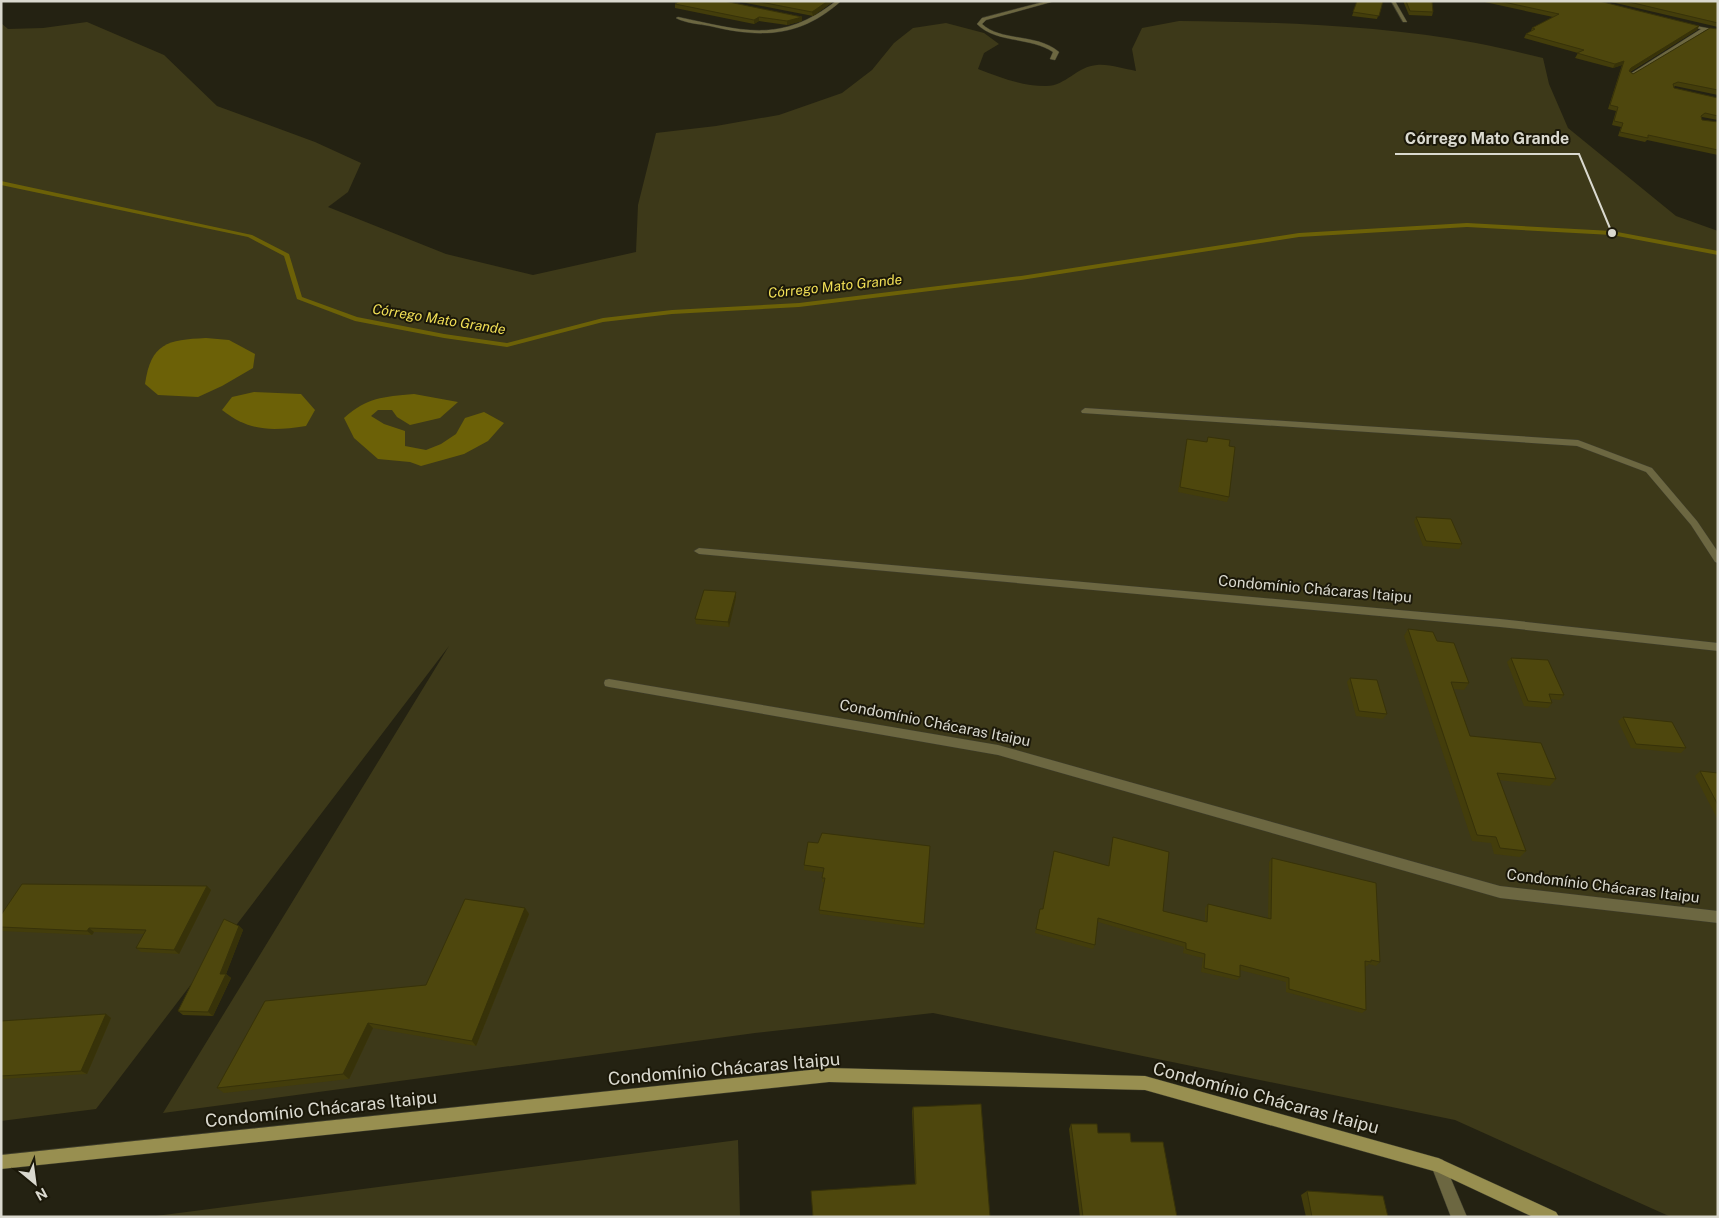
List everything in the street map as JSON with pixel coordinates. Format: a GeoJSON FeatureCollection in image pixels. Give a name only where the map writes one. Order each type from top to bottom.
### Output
{"type":"FeatureCollection","features":[{"type":"Feature","properties":{"kind":"street"},"geometry":{"type":"LineString","coordinates":[[678,18],[758,34],[787,30],[814,19],[839,1]]}},
{"type":"Feature","properties":{"kind":"street"},"geometry":{"type":"LineString","coordinates":[[1052,59],[1056,52],[1051,47],[989,31],[979,24],[984,18],[1053,1]]}},
{"type":"Feature","properties":{"kind":"street"},"geometry":{"type":"LineString","coordinates":[[1393,1],[1405,21]]}},
{"type":"Feature","properties":{"kind":"street"},"geometry":{"type":"LineString","coordinates":[[804,18],[814,19]]}},
{"type":"Feature","properties":{"kind":"street"},"geometry":{"type":"LineString","coordinates":[[1676,22],[1718,32]]}},
{"type":"Feature","properties":{"kind":"street"},"geometry":{"type":"LineString","coordinates":[[1632,74],[1704,29]]}},
{"type":"Feature","properties":{"kind":"street"},"geometry":{"type":"LineString","coordinates":[[1084,411],[1578,443],[1649,470],[1694,523],[1718,560]]}},
{"type":"Feature","properties":{"kind":"street","name":"Condomínio Chácaras Itaipu"},"geometry":{"type":"LineString","coordinates":[[699,551],[1500,623],[1718,647]]}},
{"type":"Feature","properties":{"kind":"street","name":"Condomínio Chácaras Itaipu"},"geometry":{"type":"LineString","coordinates":[[609,683],[998,750],[1500,892],[1718,917]]}},
{"type":"Feature","properties":{"kind":"street","name":"Condomínio Chácaras Itaipu"},"geometry":{"type":"LineString","coordinates":[[1,1162],[830,1075],[1145,1083],[1438,1165],[1551,1217]]}},
{"type":"Feature","properties":{"kind":"street"},"geometry":{"type":"LineString","coordinates":[[1438,1165],[1459,1217]]}},
{"type":"Feature","properties":{"kind":"shaded area"},"geometry":{"type":"Polygon","coordinates":[[[1179,21],[1253,22],[1365,28],[1476,43],[1543,58],[1549,84],[1568,128],[1676,216],[1718,231],[1718,1217],[1671,1217],[1455,1120],[933,1013],[755,1033],[163,1113],[449,646],[96,1109],[1,1121],[1,23],[8,29],[43,28],[87,22],[164,55],[217,106],[315,142],[361,163],[348,192],[328,207],[446,254],[533,275],[636,252],[638,205],[656,133],[716,126],[779,115],[842,93],[872,70],[894,43],[913,28],[946,23],[984,33],[999,44],[984,53],[978,69],[1019,83],[1045,86],[1059,83],[1090,66],[1112,66],[1136,71],[1132,49],[1142,28],[1179,21]]]}},
{"type":"Feature","properties":{"kind":"shaded area"},"geometry":{"type":"Polygon","coordinates":[[[206,338],[229,340],[255,354],[253,368],[198,397],[158,395],[145,384],[152,360],[163,346],[181,340],[206,338]]]}},
{"type":"Feature","properties":{"kind":"shaded area"},"geometry":{"type":"Polygon","coordinates":[[[254,392],[301,394],[315,410],[306,426],[272,429],[252,426],[222,410],[232,397],[254,392]]]}},
{"type":"Feature","properties":{"kind":"shaded area"},"geometry":{"type":"Polygon","coordinates":[[[414,394],[458,402],[440,418],[410,425],[397,417],[392,410],[378,410],[371,416],[384,424],[405,431],[405,446],[426,450],[441,444],[456,434],[465,418],[484,412],[504,423],[488,441],[464,454],[421,466],[410,462],[378,459],[354,438],[344,418],[353,411],[376,399],[414,394]]]}},
{"type":"Feature","properties":{"kind":"shaded area"},"geometry":{"type":"Polygon","coordinates":[[[738,1140],[740,1217],[148,1217],[738,1140]]]}},
{"type":"Feature","properties":{"kind":"building"},"geometry":{"type":"Polygon","coordinates":[[[680,1],[724,1],[802,17],[787,21],[759,17],[754,20],[675,4],[680,1]]]}},
{"type":"Feature","properties":{"kind":"building"},"geometry":{"type":"Polygon","coordinates":[[[755,1],[828,1],[812,12],[755,1]]]}},
{"type":"Feature","properties":{"kind":"building"},"geometry":{"type":"Polygon","coordinates":[[[1357,1],[1383,1],[1379,16],[1353,12],[1357,1]]]}},
{"type":"Feature","properties":{"kind":"building"},"geometry":{"type":"Polygon","coordinates":[[[1406,1],[1432,1],[1433,12],[1410,11],[1406,1]]]}},
{"type":"Feature","properties":{"kind":"building"},"geometry":{"type":"Polygon","coordinates":[[[1499,1],[1599,1],[1699,26],[1631,68],[1629,71],[1633,74],[1710,28],[1718,29],[1718,90],[1678,82],[1673,84],[1674,88],[1718,98],[1718,116],[1705,113],[1701,116],[1702,120],[1718,122],[1718,150],[1648,135],[1648,138],[1620,132],[1623,123],[1614,121],[1618,107],[1610,105],[1624,61],[1615,64],[1577,53],[1584,50],[1526,34],[1535,29],[1532,28],[1559,14],[1499,1]]]}},
{"type":"Feature","properties":{"kind":"building"},"geometry":{"type":"Polygon","coordinates":[[[1625,1],[1718,1],[1718,23],[1625,1]]]}},
{"type":"Feature","properties":{"kind":"building"},"geometry":{"type":"Polygon","coordinates":[[[1208,437],[1230,440],[1229,446],[1235,447],[1229,497],[1180,487],[1187,439],[1207,442],[1208,437]]]}},
{"type":"Feature","properties":{"kind":"building"},"geometry":{"type":"Polygon","coordinates":[[[1416,517],[1451,519],[1462,544],[1426,541],[1416,517]]]}},
{"type":"Feature","properties":{"kind":"building"},"geometry":{"type":"Polygon","coordinates":[[[704,590],[736,592],[728,622],[695,619],[704,590]]]}},
{"type":"Feature","properties":{"kind":"building"},"geometry":{"type":"Polygon","coordinates":[[[1408,629],[1433,632],[1437,641],[1454,643],[1469,683],[1451,682],[1470,736],[1541,743],[1556,779],[1497,773],[1526,851],[1500,848],[1496,837],[1477,835],[1408,629]]]}},
{"type":"Feature","properties":{"kind":"building"},"geometry":{"type":"Polygon","coordinates":[[[1511,658],[1548,660],[1564,695],[1549,694],[1552,703],[1528,701],[1511,658]]]}},
{"type":"Feature","properties":{"kind":"building"},"geometry":{"type":"Polygon","coordinates":[[[1350,678],[1377,680],[1387,714],[1359,711],[1350,678]]]}},
{"type":"Feature","properties":{"kind":"building"},"geometry":{"type":"Polygon","coordinates":[[[1623,717],[1672,722],[1686,748],[1636,744],[1623,717]]]}},
{"type":"Feature","properties":{"kind":"building"},"geometry":{"type":"Polygon","coordinates":[[[1700,771],[1718,773],[1718,805],[1700,771]]]}},
{"type":"Feature","properties":{"kind":"building"},"geometry":{"type":"Polygon","coordinates":[[[822,833],[930,846],[924,924],[819,910],[825,878],[822,878],[824,868],[804,865],[808,842],[818,843],[822,833]]]}},
{"type":"Feature","properties":{"kind":"building"},"geometry":{"type":"Polygon","coordinates":[[[1113,837],[1169,852],[1163,911],[1207,922],[1208,904],[1271,919],[1272,858],[1376,883],[1380,962],[1365,961],[1366,1010],[1289,989],[1289,978],[1240,965],[1240,977],[1204,968],[1205,954],[1186,949],[1186,943],[1098,918],[1095,945],[1036,929],[1040,909],[1043,909],[1054,851],[1109,866],[1113,837]]]}},
{"type":"Feature","properties":{"kind":"building"},"geometry":{"type":"Polygon","coordinates":[[[22,884],[207,886],[174,950],[136,948],[146,930],[89,928],[87,931],[1,927],[1,915],[22,884]]]}},
{"type":"Feature","properties":{"kind":"building"},"geometry":{"type":"Polygon","coordinates":[[[465,899],[525,908],[472,1041],[368,1023],[343,1074],[217,1088],[265,1001],[426,985],[465,899]]]}},
{"type":"Feature","properties":{"kind":"building"},"geometry":{"type":"Polygon","coordinates":[[[224,919],[239,926],[220,974],[226,974],[208,1012],[178,1011],[224,919]]]}},
{"type":"Feature","properties":{"kind":"building"},"geometry":{"type":"Polygon","coordinates":[[[106,1014],[81,1071],[1,1076],[1,1021],[106,1014]]]}},
{"type":"Feature","properties":{"kind":"building"},"geometry":{"type":"Polygon","coordinates":[[[981,1104],[990,1217],[813,1217],[811,1191],[916,1184],[913,1107],[981,1104]]]}},
{"type":"Feature","properties":{"kind":"building"},"geometry":{"type":"Polygon","coordinates":[[[1071,1124],[1097,1124],[1098,1133],[1130,1133],[1131,1142],[1163,1142],[1177,1217],[1083,1217],[1071,1124]]]}},
{"type":"Feature","properties":{"kind":"building"},"geometry":{"type":"Polygon","coordinates":[[[1307,1191],[1383,1196],[1388,1217],[1312,1217],[1307,1191]]]}},
{"type":"Feature","properties":{"kind":"waterway","name":"Córrego Mato Grande"},"geometry":{"type":"LineString","coordinates":[[1,183],[250,236],[287,255],[299,298],[355,319],[444,336],[507,345],[603,320],[672,312],[799,305],[1021,278],[1299,235],[1467,225],[1612,233],[1718,253]]}},
{"type":"Feature","properties":{"kind":"place","name":"Córrego Mato Grande"},"geometry":{"type":"Point","coordinates":[1612,233]}}]}
